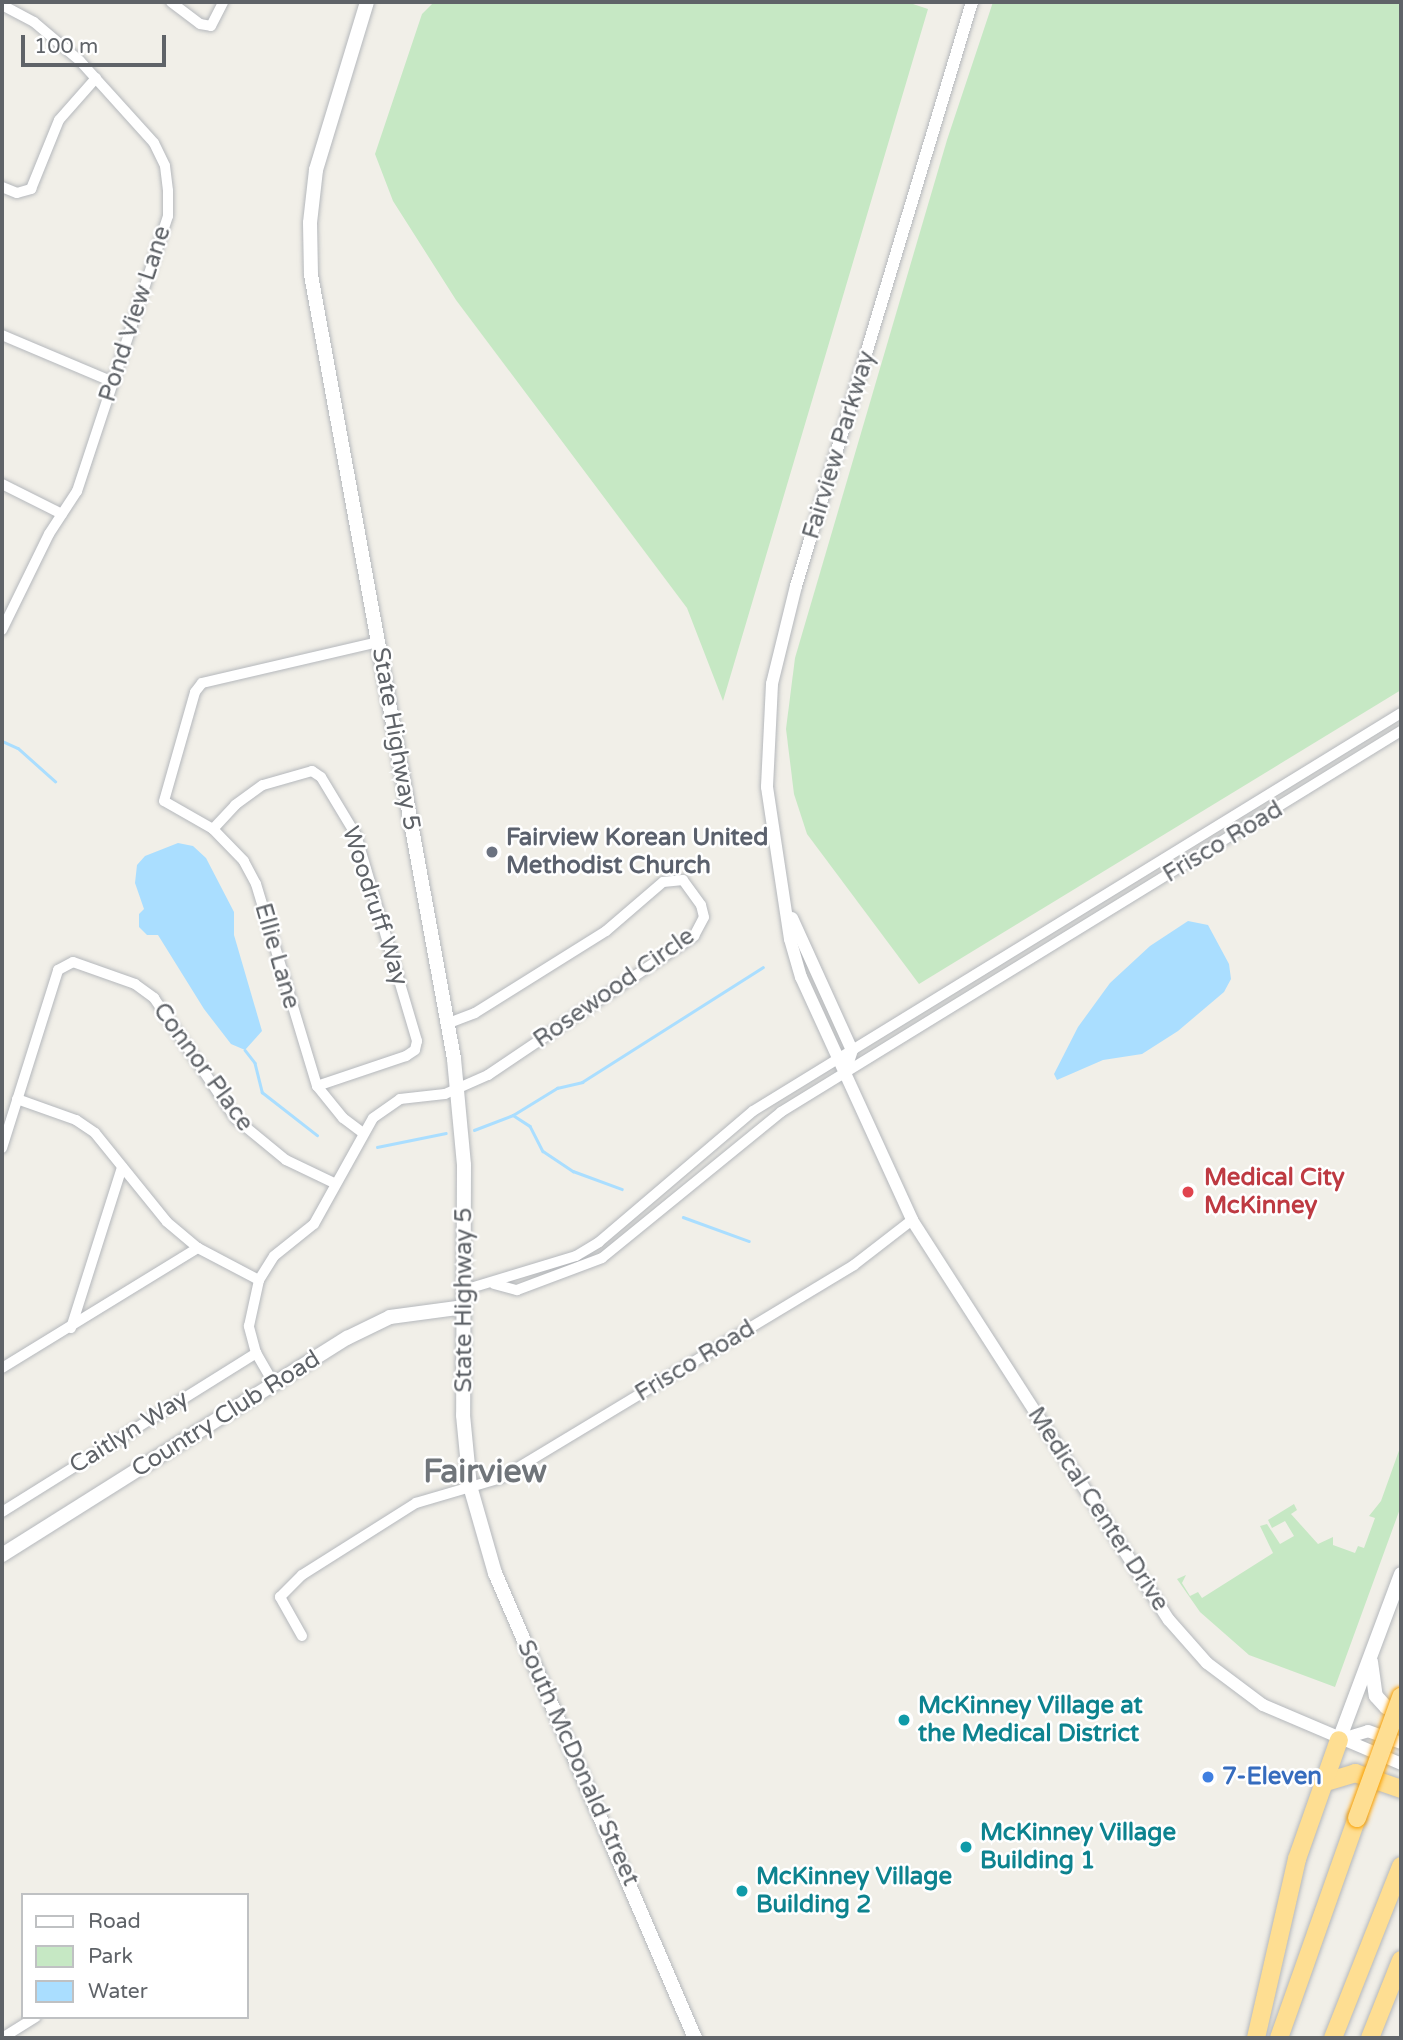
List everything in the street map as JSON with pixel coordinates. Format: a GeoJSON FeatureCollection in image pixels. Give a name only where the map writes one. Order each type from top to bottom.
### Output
{"type":"FeatureCollection","features":[{"type":"Feature","properties":{"kind":"highway"},"geometry":{"type":"LineString","coordinates":[[1279,2038],[1401,1697]]}},
{"type":"Feature","properties":{"kind":"highway"},"geometry":{"type":"LineString","coordinates":[[1256,2038],[1297,1859],[1339,1740]]}},
{"type":"Feature","properties":{"kind":"highway"},"geometry":{"type":"LineString","coordinates":[[1323,1783],[1355,1773],[1401,1789]]}},
{"type":"Feature","properties":{"kind":"highway"},"geometry":{"type":"LineString","coordinates":[[1333,2038],[1401,1866]]}},
{"type":"Feature","properties":{"kind":"highway"},"geometry":{"type":"LineString","coordinates":[[1370,2038],[1401,1960]]}},
{"type":"Feature","properties":{"kind":"main road","name":"State Highway 5"},"geometry":{"type":"LineString","coordinates":[[368,2],[320,153],[309,239],[314,299],[449,1023],[458,1090],[464,1166],[463,1415],[470,1486]]}},
{"type":"Feature","properties":{"kind":"main road","name":"Country Club Road"},"geometry":{"type":"LineString","coordinates":[[2,1555],[274,1384],[390,1317],[464,1307]]}},
{"type":"Feature","properties":{"kind":"main road","name":"South McDonald Street"},"geometry":{"type":"LineString","coordinates":[[470,1486],[495,1573],[695,2038]]}},
{"type":"Feature","properties":{"kind":"main road"},"geometry":{"type":"LineString","coordinates":[[1339,1740],[1401,1574]]}},
{"type":"Feature","properties":{"kind":"main road"},"geometry":{"type":"LineString","coordinates":[[1371,1653],[1376,1696],[1385,1707],[1401,1713]]}},
{"type":"Feature","properties":{"kind":"street"},"geometry":{"type":"LineString","coordinates":[[171,2],[189,18],[211,26],[223,2]]}},
{"type":"Feature","properties":{"kind":"street","name":"Fairview Parkway"},"geometry":{"type":"LineString","coordinates":[[912,1220],[801,977],[784,898],[767,787],[768,720],[777,662],[972,2]]}},
{"type":"Feature","properties":{"kind":"street","name":"Pond View Lane"},"geometry":{"type":"LineString","coordinates":[[2,5],[34,22],[96,78],[154,143],[164,166],[168,191],[167,216],[77,491],[62,514],[2,630]]}},
{"type":"Feature","properties":{"kind":"street"},"geometry":{"type":"LineString","coordinates":[[2,187],[18,193],[31,189],[59,120],[96,78]]}},
{"type":"Feature","properties":{"kind":"street"},"geometry":{"type":"LineString","coordinates":[[2,335],[113,382]]}},
{"type":"Feature","properties":{"kind":"street"},"geometry":{"type":"LineString","coordinates":[[2,484],[62,514]]}},
{"type":"Feature","properties":{"kind":"street","name":"Ellie Lane"},"geometry":{"type":"LineString","coordinates":[[363,1133],[343,1118],[317,1086],[256,884],[244,862],[213,829],[164,801],[195,692],[202,683],[378,642]]}},
{"type":"Feature","properties":{"kind":"street"},"geometry":{"type":"LineString","coordinates":[[464,1290],[494,1284],[576,1256],[628,1222],[753,1111],[1401,713]]}},
{"type":"Feature","properties":{"kind":"street","name":"Frisco Road"},"geometry":{"type":"LineString","coordinates":[[494,1284],[517,1290],[581,1269],[680,1196],[744,1139],[1401,731]]}},
{"type":"Feature","properties":{"kind":"street","name":"Woodruff Way"},"geometry":{"type":"LineString","coordinates":[[213,829],[235,804],[263,785],[313,771],[321,777],[356,835],[417,1041],[415,1050],[317,1086]]}},
{"type":"Feature","properties":{"kind":"street"},"geometry":{"type":"LineString","coordinates":[[1203,834],[1212,849]]}},
{"type":"Feature","properties":{"kind":"street","name":"Rosewood Circle"},"geometry":{"type":"LineString","coordinates":[[449,1023],[475,1013],[606,931],[663,882],[683,880],[701,905],[704,917],[694,936],[488,1075],[458,1090]]}},
{"type":"Feature","properties":{"kind":"street","name":"Fairview Parkway"},"geometry":{"type":"LineString","coordinates":[[784,898],[852,1050]]}},
{"type":"Feature","properties":{"kind":"street"},"geometry":{"type":"LineString","coordinates":[[998,961],[1007,976]]}},
{"type":"Feature","properties":{"kind":"street","name":"Connor Place"},"geometry":{"type":"LineString","coordinates":[[17,1099],[65,963],[135,984],[154,998],[236,1119],[286,1160],[336,1184]]}},
{"type":"Feature","properties":{"kind":"street"},"geometry":{"type":"LineString","coordinates":[[844,1075],[852,1050]]}},
{"type":"Feature","properties":{"kind":"street"},"geometry":{"type":"LineString","coordinates":[[274,1384],[256,1353],[250,1319],[259,1280],[274,1256],[314,1224],[373,1118],[400,1099],[458,1090]]}},
{"type":"Feature","properties":{"kind":"street"},"geometry":{"type":"LineString","coordinates":[[2,1148],[17,1099],[76,1120],[110,1148],[146,1201],[198,1248],[259,1280]]}},
{"type":"Feature","properties":{"kind":"street"},"geometry":{"type":"LineString","coordinates":[[71,1328],[122,1167]]}},
{"type":"Feature","properties":{"kind":"street"},"geometry":{"type":"LineString","coordinates":[[671,1185],[680,1196]]}},
{"type":"Feature","properties":{"kind":"street","name":"Frisco Road"},"geometry":{"type":"LineString","coordinates":[[302,1636],[280,1597],[285,1588],[416,1503],[501,1478],[853,1265],[912,1220]]}},
{"type":"Feature","properties":{"kind":"street","name":"Medical Center Drive"},"geometry":{"type":"LineString","coordinates":[[912,1220],[1177,1630],[1247,1695],[1339,1740],[1401,1764]]}},
{"type":"Feature","properties":{"kind":"street"},"geometry":{"type":"LineString","coordinates":[[2,1368],[198,1248]]}},
{"type":"Feature","properties":{"kind":"street","name":"Caitlyn Way"},"geometry":{"type":"LineString","coordinates":[[2,1512],[256,1353]]}},
{"type":"Feature","properties":{"kind":"street"},"geometry":{"type":"LineString","coordinates":[[1339,1740],[1368,1731],[1401,1743]]}},
{"type":"Feature","properties":{"kind":"street"},"geometry":{"type":"LineString","coordinates":[[2,2038],[33,2019]]}},
{"type":"Feature","properties":{"kind":"green space"},"geometry":{"type":"Polygon","coordinates":[[[434,2],[907,2],[928,9],[723,701],[687,608],[456,300],[393,201],[375,154],[422,14],[434,2]]]}},
{"type":"Feature","properties":{"kind":"green space"},"geometry":{"type":"Polygon","coordinates":[[[993,2],[1401,2],[1401,690],[919,984],[807,834],[794,794],[786,729],[795,658],[947,140],[993,2]]]}},
{"type":"Feature","properties":{"kind":"green space"},"geometry":{"type":"Polygon","coordinates":[[[1401,1445],[1401,1506],[1335,1687],[1249,1655],[1200,1612],[1177,1579],[1186,1575],[1182,1583],[1190,1596],[1198,1592],[1202,1598],[1273,1553],[1260,1526],[1267,1524],[1280,1544],[1294,1536],[1285,1521],[1272,1528],[1268,1520],[1294,1504],[1297,1510],[1291,1514],[1318,1544],[1333,1537],[1333,1545],[1355,1553],[1358,1546],[1364,1548],[1375,1518],[1369,1516],[1381,1501],[1401,1445]]]}},
{"type":"Feature","properties":{"kind":"water"},"geometry":{"type":"Polygon","coordinates":[[[178,843],[193,846],[206,858],[234,912],[234,935],[262,1031],[245,1050],[231,1044],[204,1009],[158,935],[147,935],[139,927],[139,914],[144,909],[135,883],[137,865],[145,856],[178,843]]]}},
{"type":"Feature","properties":{"kind":"water"},"geometry":{"type":"Polygon","coordinates":[[[1188,921],[1208,925],[1229,964],[1231,979],[1224,992],[1178,1031],[1142,1054],[1103,1060],[1057,1080],[1054,1074],[1078,1027],[1110,983],[1150,946],[1188,921]]]}},
{"type":"Feature","properties":{"kind":"waterway"},"geometry":{"type":"LineString","coordinates":[[2,741],[18,748],[55,781]]}},
{"type":"Feature","properties":{"kind":"waterway"},"geometry":{"type":"LineString","coordinates":[[513,1115],[557,1088],[582,1082],[763,967]]}},
{"type":"Feature","properties":{"kind":"waterway"},"geometry":{"type":"LineString","coordinates":[[245,1050],[255,1063],[262,1092],[317,1135]]}},
{"type":"Feature","properties":{"kind":"waterway"},"geometry":{"type":"LineString","coordinates":[[474,1130],[513,1115],[530,1126],[543,1151],[573,1171],[622,1189]]}},
{"type":"Feature","properties":{"kind":"waterway"},"geometry":{"type":"LineString","coordinates":[[377,1147],[446,1133]]}},
{"type":"Feature","properties":{"kind":"waterway"},"geometry":{"type":"LineString","coordinates":[[683,1217],[749,1241]]}},
{"type":"Feature","properties":{"kind":"place","name":"Fairview Korean United Methodist Church"},"geometry":{"type":"Point","coordinates":[492,852]}},
{"type":"Feature","properties":{"kind":"place","name":"Medical City McKinney"},"geometry":{"type":"Point","coordinates":[1188,1192]}},
{"type":"Feature","properties":{"kind":"place","name":"McKinney Village at the Medical District"},"geometry":{"type":"Point","coordinates":[904,1720]}},
{"type":"Feature","properties":{"kind":"place","name":"7-Eleven"},"geometry":{"type":"Point","coordinates":[1208,1777]}},
{"type":"Feature","properties":{"kind":"place","name":"McKinney Village Building 1"},"geometry":{"type":"Point","coordinates":[966,1847]}},
{"type":"Feature","properties":{"kind":"place","name":"McKinney Village Building 2"},"geometry":{"type":"Point","coordinates":[742,1891]}},
{"type":"Feature","properties":{"kind":"district","name":"Fairview"},"geometry":{"type":"Point","coordinates":[485,1472]}}]}
